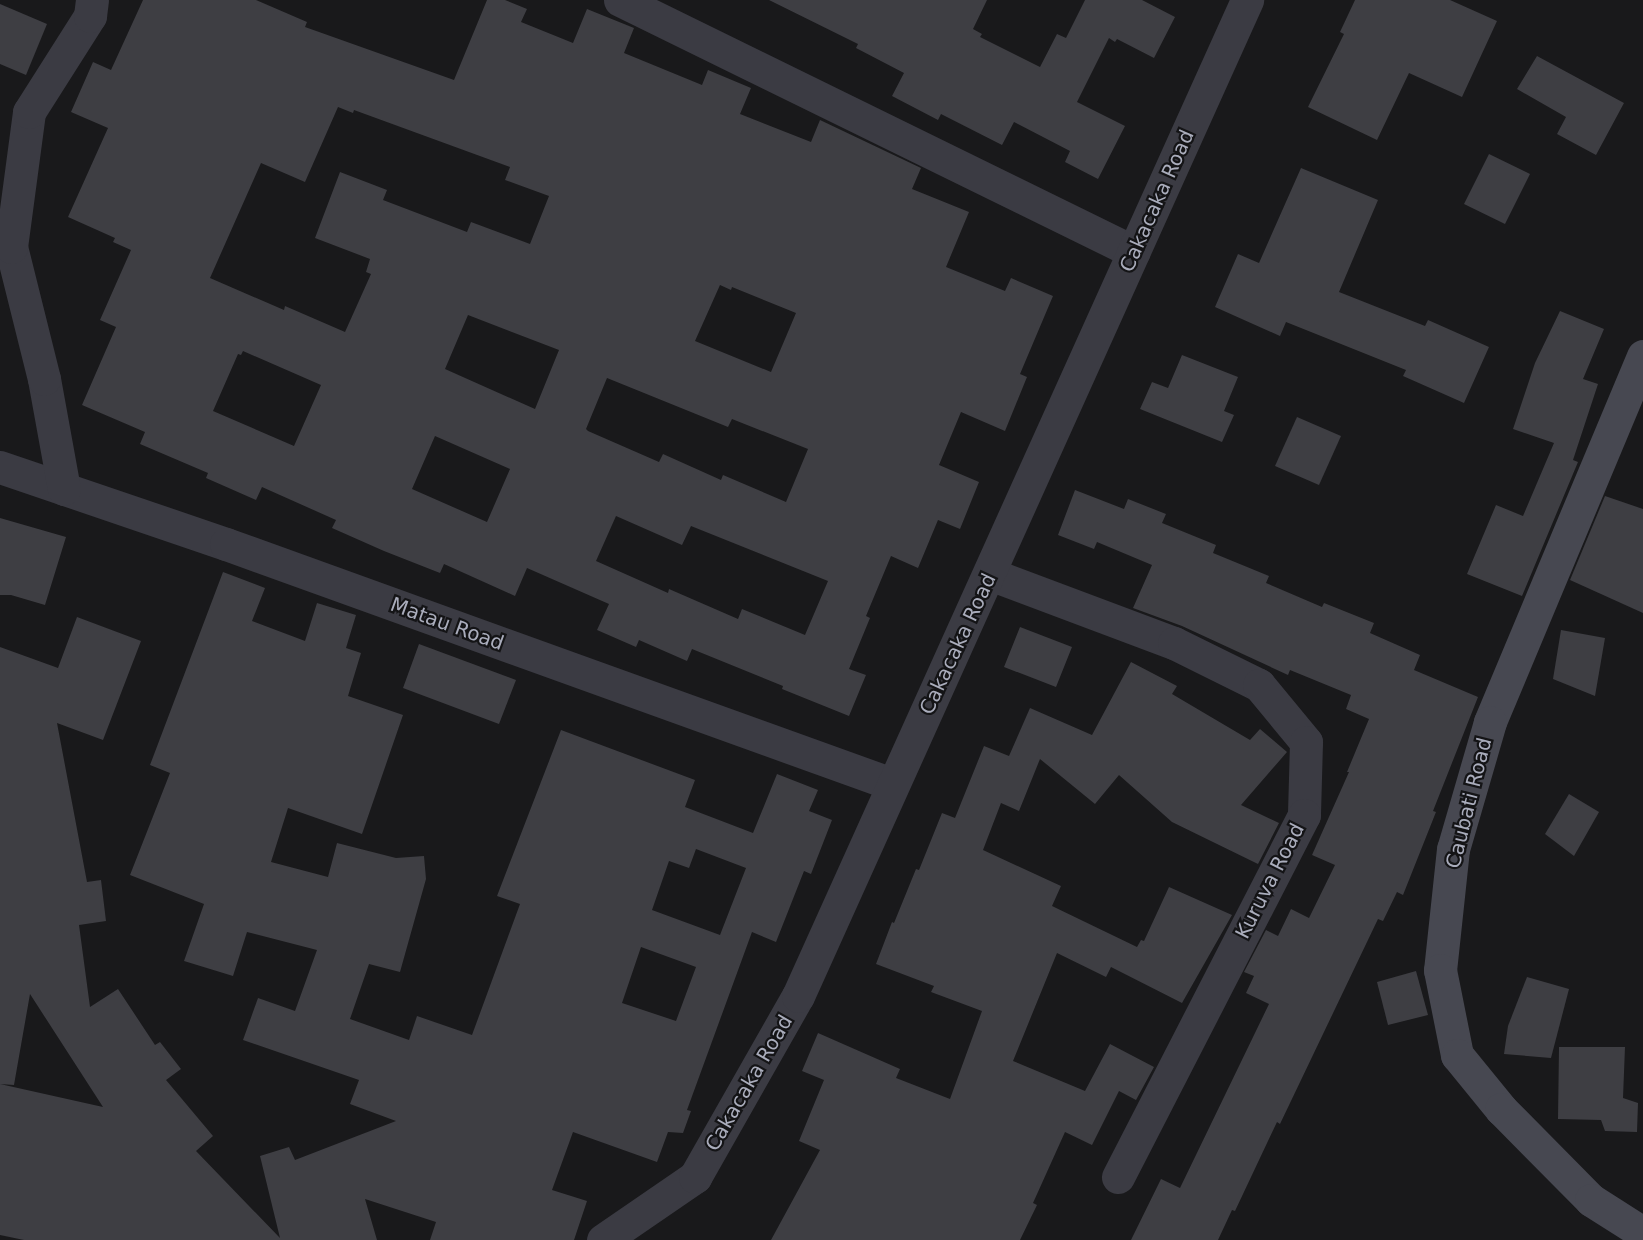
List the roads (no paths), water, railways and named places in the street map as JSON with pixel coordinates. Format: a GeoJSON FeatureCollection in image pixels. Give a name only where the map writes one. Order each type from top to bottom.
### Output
{"type":"FeatureCollection","features":[{"type":"Feature","properties":{"kind":"street"},"geometry":{"type":"LineString","coordinates":[[64,489],[44,379],[11,247],[29,112],[90,16],[92,0]]}},
{"type":"Feature","properties":{"kind":"street"},"geometry":{"type":"LineString","coordinates":[[620,0],[1134,252]]}},
{"type":"Feature","properties":{"kind":"street","name":"Cakacaka Road"},"geometry":{"type":"LineString","coordinates":[[603,1240],[695,1177],[798,996],[1247,0]]}},
{"type":"Feature","properties":{"kind":"street","name":"Caubati Road"},"geometry":{"type":"LineString","coordinates":[[1643,356],[1490,722],[1453,849],[1440,970],[1457,1054],[1501,1109],[1591,1200],[1643,1233]]}},
{"type":"Feature","properties":{"kind":"street","name":"Matau Road"},"geometry":{"type":"LineString","coordinates":[[0,467],[226,544],[892,784]]}},
{"type":"Feature","properties":{"kind":"street","name":"Kuruva Road"},"geometry":{"type":"LineString","coordinates":[[990,574],[1174,643],[1259,685],[1306,742],[1304,815],[1118,1177]]}}]}
